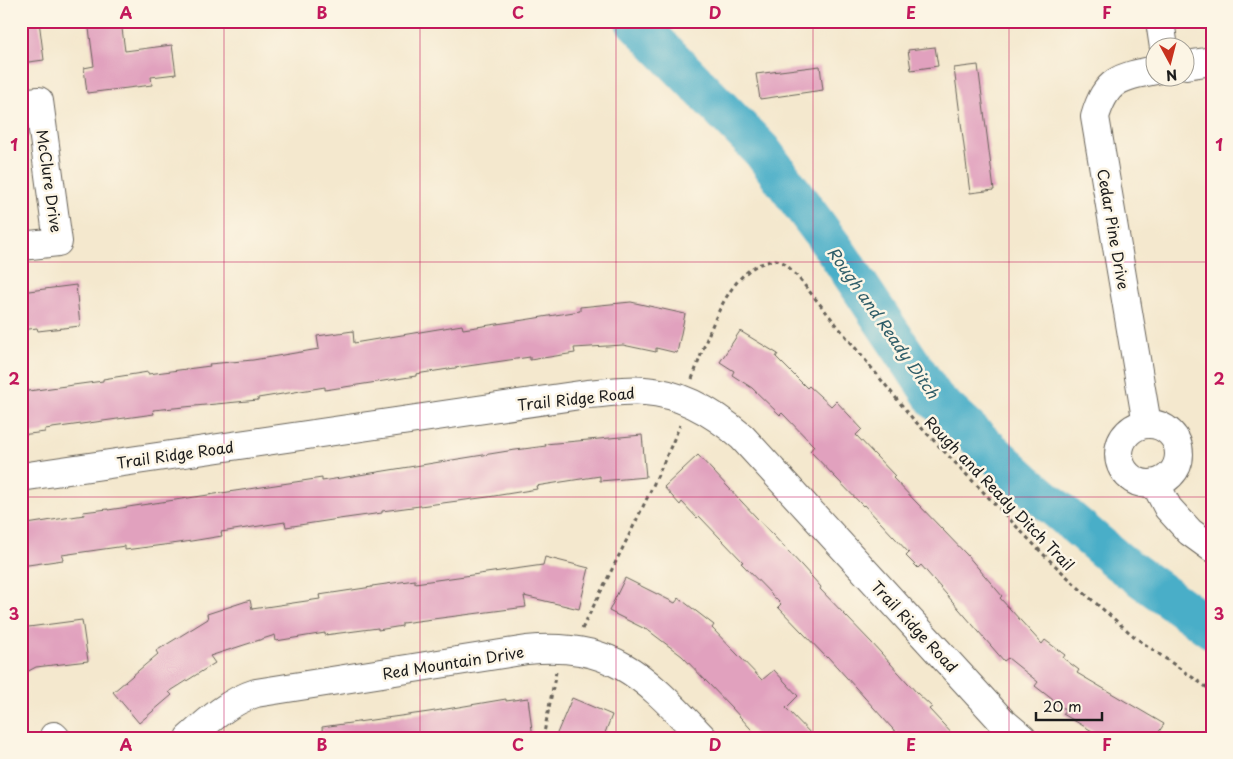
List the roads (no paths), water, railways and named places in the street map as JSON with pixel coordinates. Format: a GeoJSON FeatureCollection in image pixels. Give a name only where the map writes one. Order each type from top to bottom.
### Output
{"type":"FeatureCollection","features":[{"type":"Feature","properties":{"kind":"street"},"geometry":{"type":"LineString","coordinates":[[1160,21],[1163,38]]}},
{"type":"Feature","properties":{"kind":"street"},"geometry":{"type":"LineString","coordinates":[[1196,63],[1212,61]]}},
{"type":"Feature","properties":{"kind":"street","name":"Cedar Pine Drive"},"geometry":{"type":"LineString","coordinates":[[1146,72],[1133,74],[1113,83],[1100,98],[1095,117],[1147,424]]}},
{"type":"Feature","properties":{"kind":"street","name":"McClure Drive"},"geometry":{"type":"LineString","coordinates":[[21,103],[39,101],[58,242],[21,246]]}},
{"type":"Feature","properties":{"kind":"street","name":"Trail Ridge Road"},"geometry":{"type":"LineString","coordinates":[[21,476],[588,394],[646,391],[665,394],[686,401],[725,422],[742,437],[1002,721],[1022,738]]}},
{"type":"Feature","properties":{"kind":"street"},"geometry":{"type":"LineString","coordinates":[[1147,424],[1157,425],[1166,429],[1173,436],[1179,455],[1172,473],[1155,483],[1136,481],[1122,467],[1119,458],[1123,439],[1137,426],[1147,424]]}},
{"type":"Feature","properties":{"kind":"street"},"geometry":{"type":"LineString","coordinates":[[1155,483],[1168,508],[1190,532],[1212,548]]}},
{"type":"Feature","properties":{"kind":"street","name":"Red Mountain Drive"},"geometry":{"type":"LineString","coordinates":[[189,738],[225,708],[244,696],[256,693],[517,652],[566,649],[601,656],[630,670],[664,698],[703,738]]}},
{"type":"Feature","properties":{"kind":"waterway","name":"Rough and Ready Ditch"},"geometry":{"type":"LineString","coordinates":[[635,21],[762,151],[838,254],[935,399],[1025,482],[1119,562],[1212,629]]}}]}
